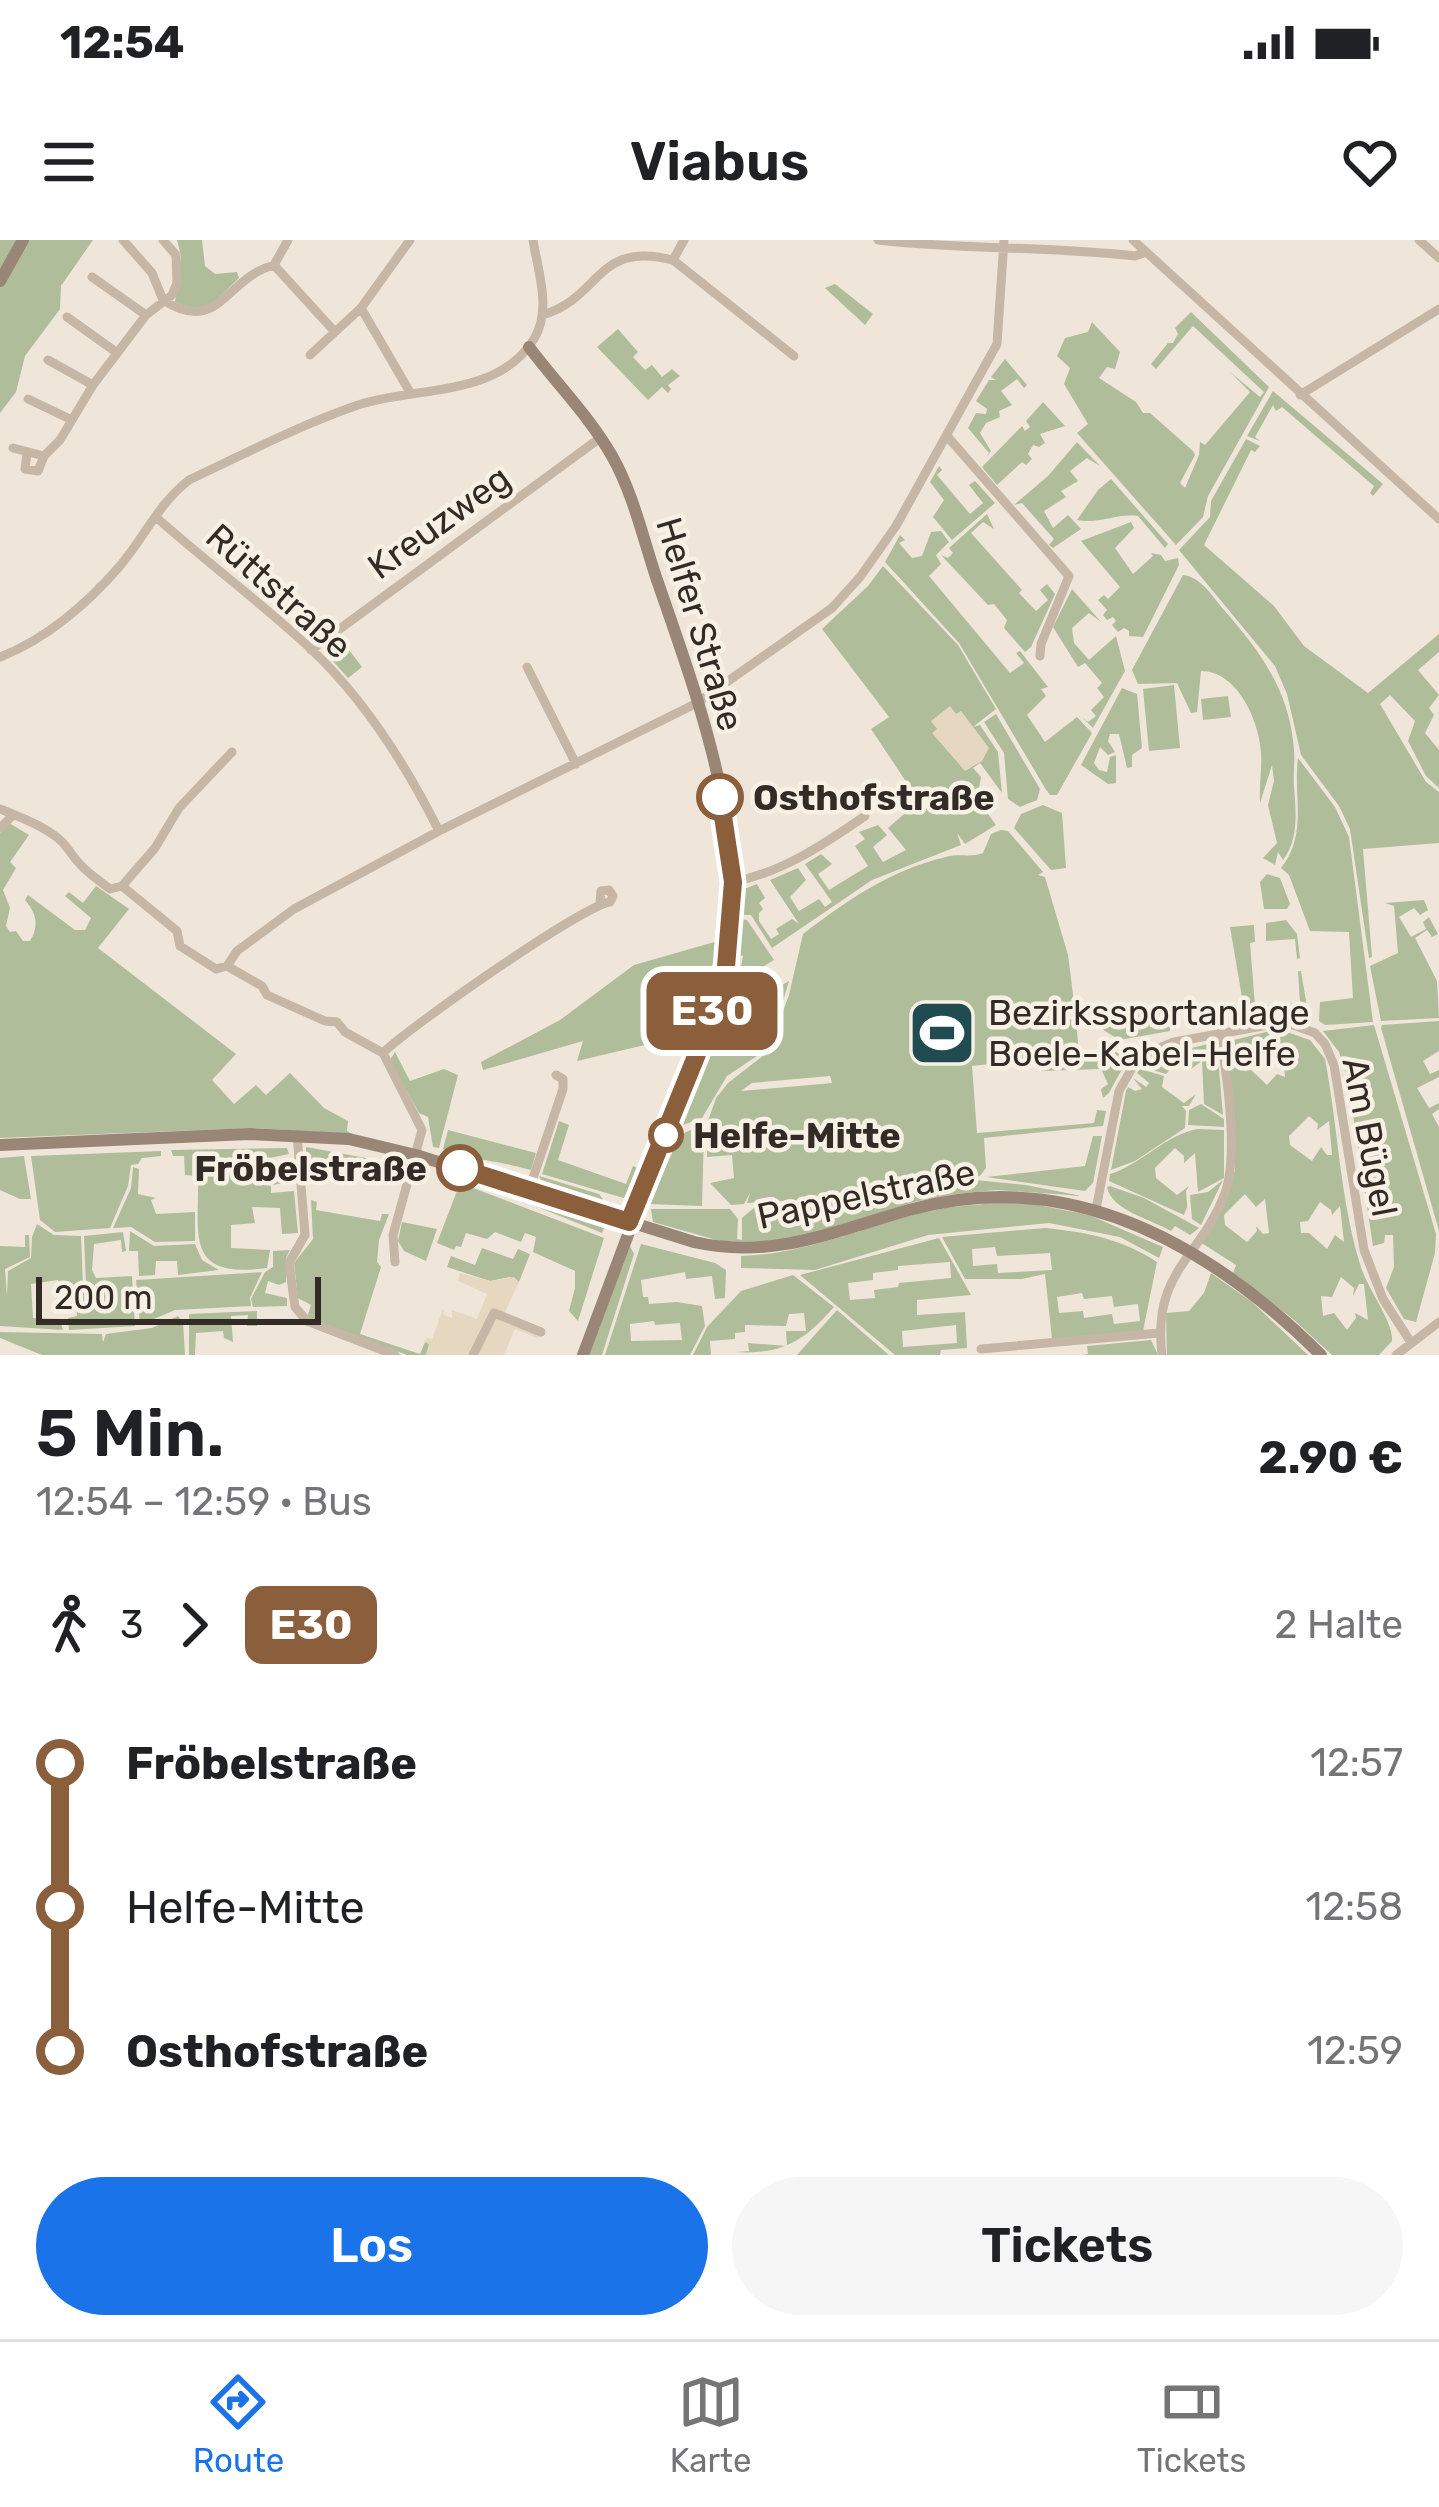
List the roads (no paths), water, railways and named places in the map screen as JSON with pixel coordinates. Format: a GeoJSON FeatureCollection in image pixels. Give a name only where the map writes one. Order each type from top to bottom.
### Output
{"type":"FeatureCollection","features":[{"type":"Feature","properties":{"kind":"street"},"geometry":{"type":"LineString","coordinates":[[0,281],[23,240]]}},
{"type":"Feature","properties":{"kind":"street"},"geometry":{"type":"LineString","coordinates":[[123,240],[152,273],[163,300],[202,314],[255,270],[274,265],[288,240]]}},
{"type":"Feature","properties":{"kind":"street"},"geometry":{"type":"LineString","coordinates":[[27,454],[23,465],[31,472],[41,468],[44,456],[116,352],[176,287],[177,261],[163,240]]}},
{"type":"Feature","properties":{"kind":"street"},"geometry":{"type":"LineString","coordinates":[[310,355],[361,308],[410,240]]}},
{"type":"Feature","properties":{"kind":"street"},"geometry":{"type":"LineString","coordinates":[[0,657],[42,637],[90,597],[189,479],[361,404],[484,379],[529,347],[544,315],[533,240]]}},
{"type":"Feature","properties":{"kind":"street"},"geometry":{"type":"LineString","coordinates":[[673,260],[684,240]]}},
{"type":"Feature","properties":{"kind":"street"},"geometry":{"type":"LineString","coordinates":[[878,240],[929,246],[1004,243],[1135,256],[1147,252]]}},
{"type":"Feature","properties":{"kind":"street"},"geometry":{"type":"LineString","coordinates":[[1133,240],[1439,519]]}},
{"type":"Feature","properties":{"kind":"street"},"geometry":{"type":"LineString","coordinates":[[1419,240],[1439,258]]}},
{"type":"Feature","properties":{"kind":"street"},"geometry":{"type":"LineString","coordinates":[[122,886],[177,932],[180,946],[216,969],[227,966],[237,951],[294,910],[439,831],[697,703],[797,635],[846,596],[896,526],[998,344],[1004,243]]}},
{"type":"Feature","properties":{"kind":"street"},"geometry":{"type":"LineString","coordinates":[[544,315],[568,304],[620,258],[673,260],[794,356]]}},
{"type":"Feature","properties":{"kind":"street"},"geometry":{"type":"LineString","coordinates":[[274,265],[335,332]]}},
{"type":"Feature","properties":{"kind":"street"},"geometry":{"type":"LineString","coordinates":[[92,278],[146,315]]}},
{"type":"Feature","properties":{"kind":"street"},"geometry":{"type":"LineString","coordinates":[[361,308],[411,394]]}},
{"type":"Feature","properties":{"kind":"street"},"geometry":{"type":"LineString","coordinates":[[1300,395],[1439,309]]}},
{"type":"Feature","properties":{"kind":"street"},"geometry":{"type":"LineString","coordinates":[[67,317],[116,352]]}},
{"type":"Feature","properties":{"kind":"street","name":"Helfer Straße"},"geometry":{"type":"LineString","coordinates":[[529,347],[620,471],[697,703],[726,826],[733,882],[726,967],[583,1355]]}},
{"type":"Feature","properties":{"kind":"street"},"geometry":{"type":"LineString","coordinates":[[48,360],[93,385]]}},
{"type":"Feature","properties":{"kind":"street"},"geometry":{"type":"LineString","coordinates":[[28,399],[72,420]]}},
{"type":"Feature","properties":{"kind":"street"},"geometry":{"type":"LineString","coordinates":[[947,436],[1069,576],[1040,656]]}},
{"type":"Feature","properties":{"kind":"street","name":"Kreuzweg"},"geometry":{"type":"LineString","coordinates":[[311,650],[599,438]]}},
{"type":"Feature","properties":{"kind":"street"},"geometry":{"type":"LineString","coordinates":[[13,448],[44,456]]}},
{"type":"Feature","properties":{"kind":"street","name":"Rüttstraße"},"geometry":{"type":"LineString","coordinates":[[156,517],[311,650],[383,735],[439,831]]}},
{"type":"Feature","properties":{"kind":"street"},"geometry":{"type":"LineString","coordinates":[[527,667],[576,764]]}},
{"type":"Feature","properties":{"kind":"street"},"geometry":{"type":"LineString","coordinates":[[0,809],[53,836],[68,848],[72,860],[110,890],[122,886],[155,848],[179,808],[232,752]]}},
{"type":"Feature","properties":{"kind":"street"},"geometry":{"type":"LineString","coordinates":[[0,828],[14,814]]}},
{"type":"Feature","properties":{"kind":"street"},"geometry":{"type":"LineString","coordinates":[[733,882],[797,860],[866,816]]}},
{"type":"Feature","properties":{"kind":"street"},"geometry":{"type":"LineString","coordinates":[[383,1053],[600,903]]}},
{"type":"Feature","properties":{"kind":"street"},"geometry":{"type":"LineString","coordinates":[[227,966],[262,986],[267,994],[337,1022],[345,1032],[383,1053],[419,1123],[421,1138],[393,1235],[395,1262]]}},
{"type":"Feature","properties":{"kind":"street","name":"Am Bügel"},"geometry":{"type":"LineString","coordinates":[[1096,1209],[1115,1103],[1129,1072],[1161,1046],[1285,1022],[1307,1028],[1325,1044],[1337,1080],[1367,1260],[1383,1299],[1410,1341]]}},
{"type":"Feature","properties":{"kind":"street"},"geometry":{"type":"LineString","coordinates":[[1162,1355],[1162,1300],[1220,1202],[1230,1172],[1220,1033]]}},
{"type":"Feature","properties":{"kind":"street"},"geometry":{"type":"LineString","coordinates":[[529,1190],[563,1089],[563,1079],[556,1076]]}},
{"type":"Feature","properties":{"kind":"street"},"geometry":{"type":"LineString","coordinates":[[297,1134],[305,1235],[290,1263],[298,1315],[395,1355]]}},
{"type":"Feature","properties":{"kind":"street","name":"Pappelstraße"},"geometry":{"type":"LineString","coordinates":[[0,1145],[297,1134],[349,1139],[709,1245],[762,1249],[809,1242],[906,1210],[968,1198],[1040,1198],[1134,1222],[1189,1252],[1256,1298],[1321,1355]]}},
{"type":"Feature","properties":{"kind":"street"},"geometry":{"type":"LineString","coordinates":[[473,1355],[494,1313],[541,1332]]}},
{"type":"Feature","properties":{"kind":"street"},"geometry":{"type":"LineString","coordinates":[[1396,1355],[1439,1322]]}},
{"type":"Feature","properties":{"kind":"street"},"geometry":{"type":"LineString","coordinates":[[981,1349],[1160,1333]]}},
{"type":"Feature","properties":{"kind":"place","name":"Osthofstraße"},"geometry":{"type":"Point","coordinates":[720,797]}},
{"type":"Feature","properties":{"kind":"place","name":"Bezirkssportanlage Boele-Kabel-Helfe"},"geometry":{"type":"Point","coordinates":[942,1033]}},
{"type":"Feature","properties":{"kind":"place","name":"Helfe-Mitte"},"geometry":{"type":"Point","coordinates":[666,1135]}},
{"type":"Feature","properties":{"kind":"place","name":"Fröbelstraße"},"geometry":{"type":"Point","coordinates":[460,1168]}}]}
